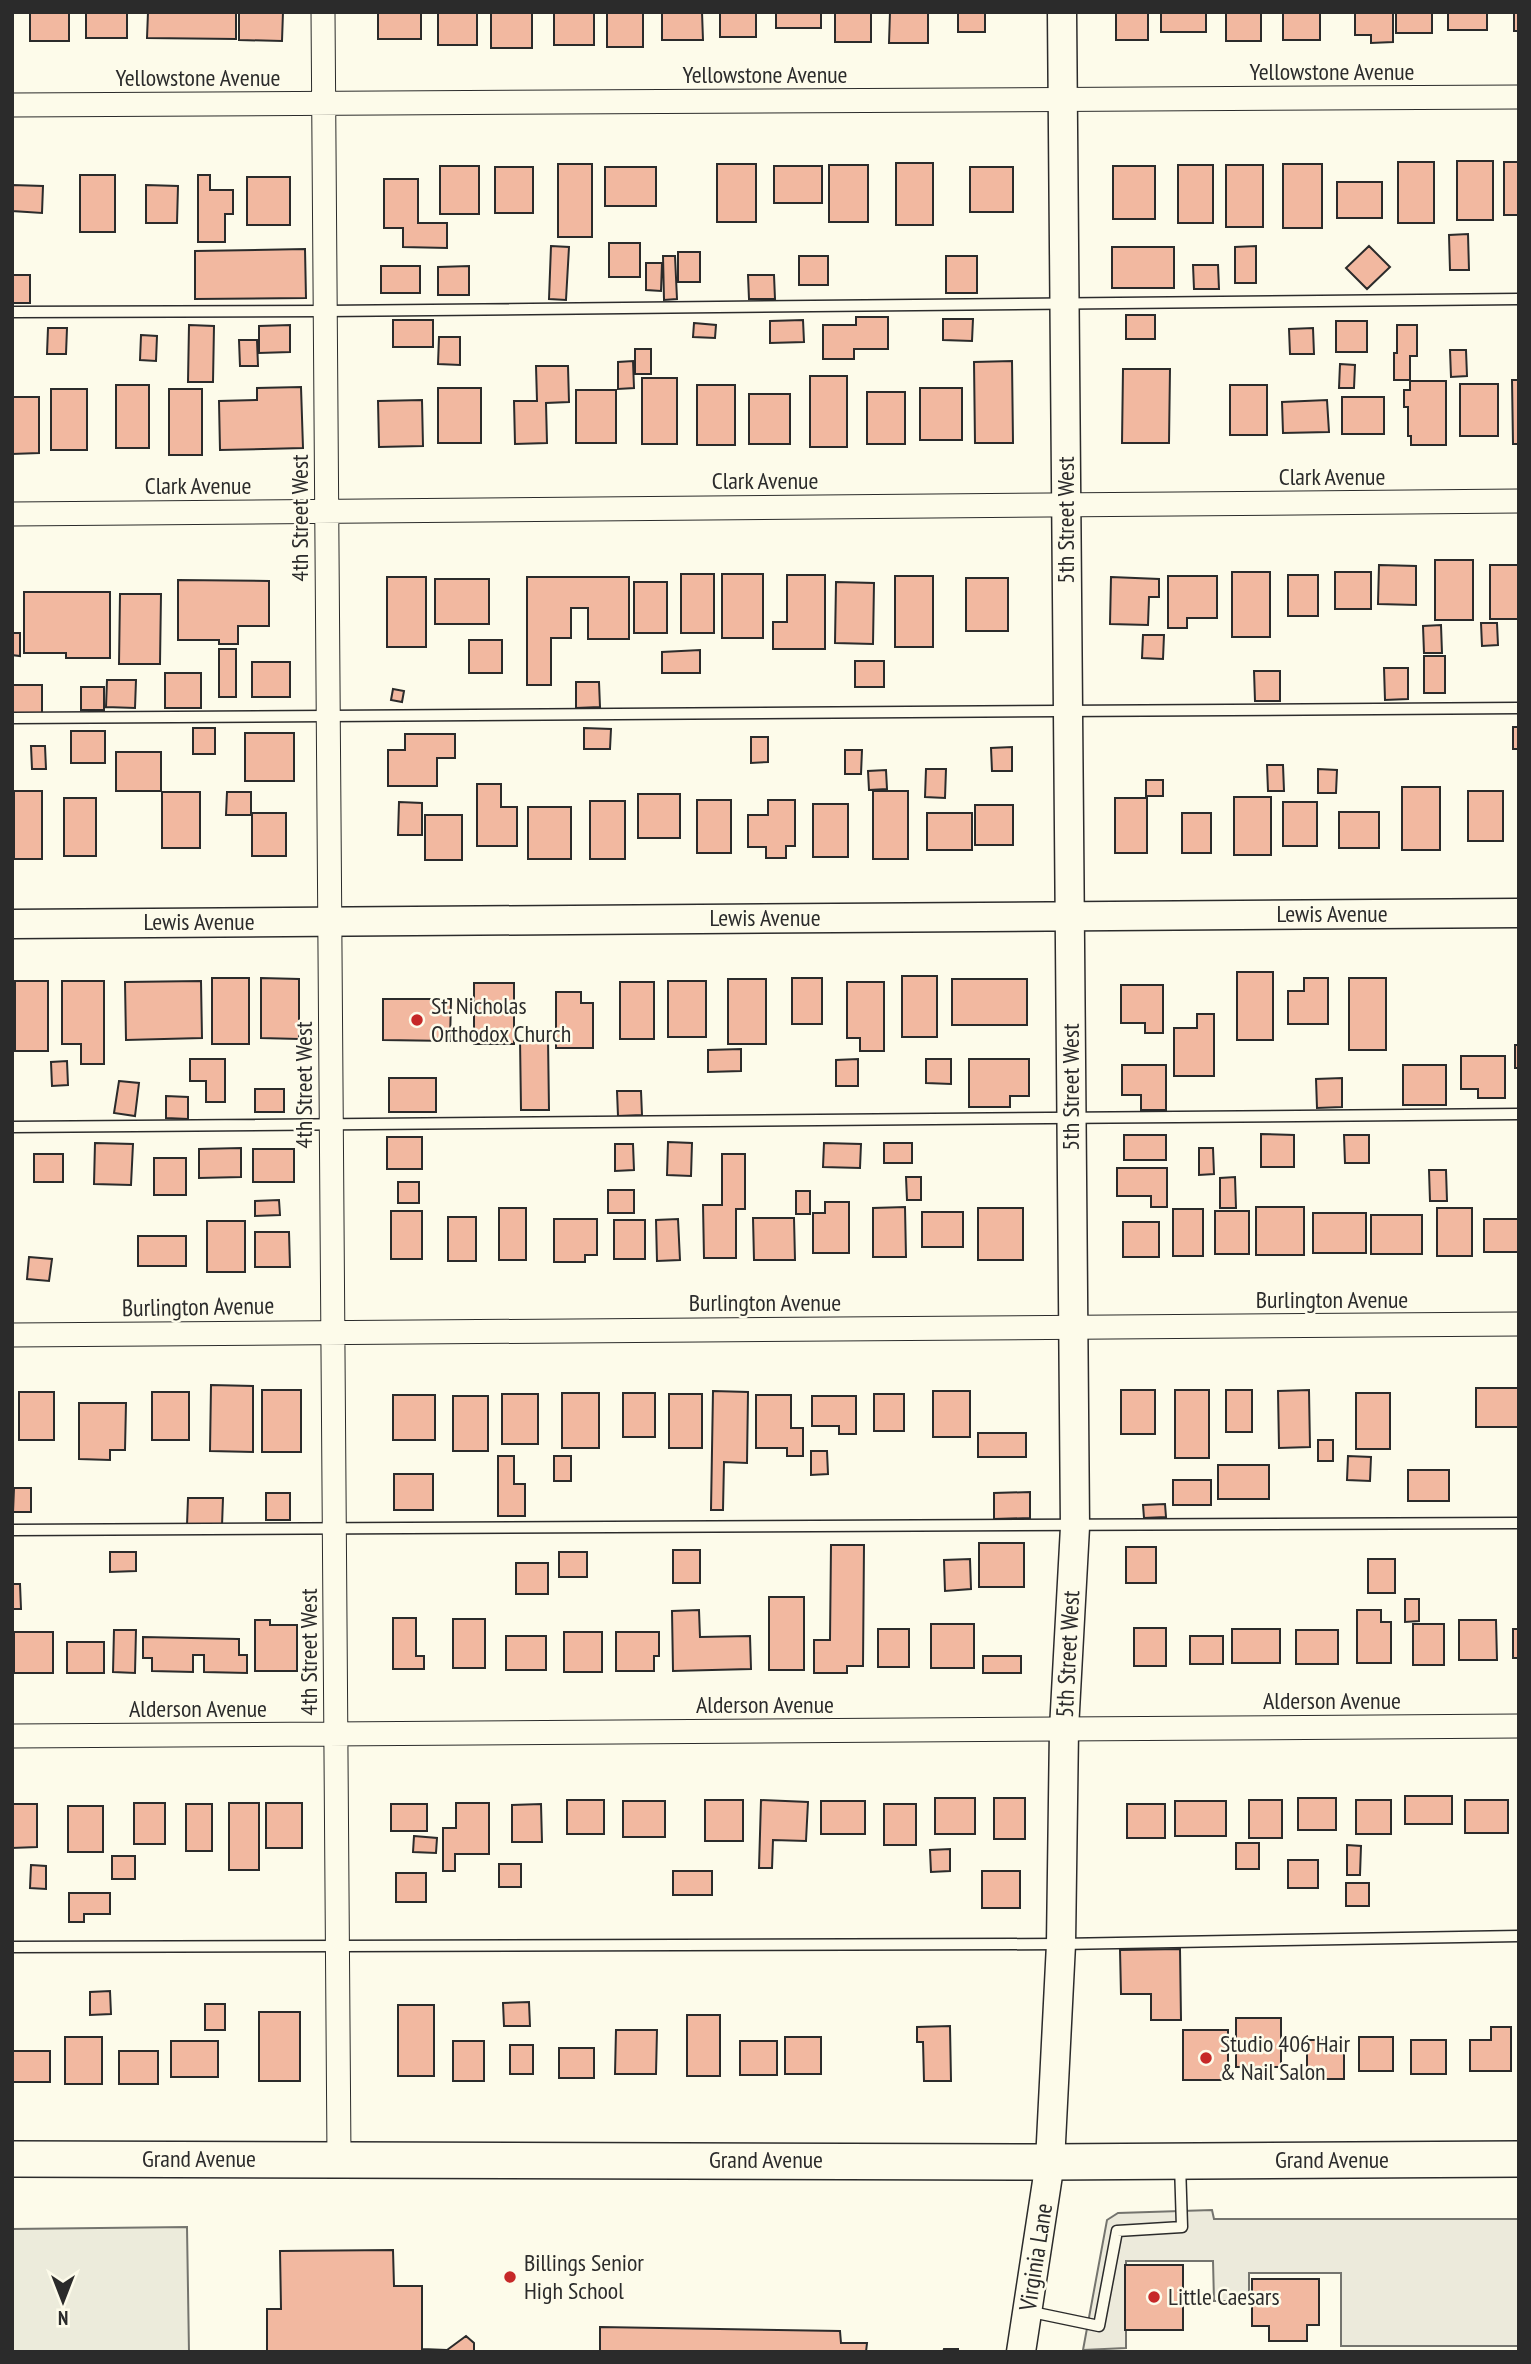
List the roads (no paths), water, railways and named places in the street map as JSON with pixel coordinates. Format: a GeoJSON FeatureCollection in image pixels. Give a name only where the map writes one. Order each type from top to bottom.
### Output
{"type":"FeatureCollection","features":[{"type":"Feature","properties":{"kind":"main road","name":"Grand Avenue"},"geometry":{"type":"LineString","coordinates":[[12,2159],[1050,2162],[1519,2160]]}},
{"type":"Feature","properties":{"kind":"street","name":"4th Street West"},"geometry":{"type":"LineString","coordinates":[[323,12],[339,2158]]}},
{"type":"Feature","properties":{"kind":"street","name":"5th Street West"},"geometry":{"type":"LineString","coordinates":[[1050,2162],[1061,1944],[1064,1729],[1075,1527],[1062,12]]}},
{"type":"Feature","properties":{"kind":"street","name":"Yellowstone Avenue"},"geometry":{"type":"LineString","coordinates":[[12,105],[1519,97]]}},
{"type":"Feature","properties":{"kind":"street","name":"Clark Avenue"},"geometry":{"type":"LineString","coordinates":[[12,514],[1519,501]]}},
{"type":"Feature","properties":{"kind":"street","name":"Lewis Avenue"},"geometry":{"type":"LineString","coordinates":[[12,924],[1519,913]]}},
{"type":"Feature","properties":{"kind":"street","name":"Burlington Avenue"},"geometry":{"type":"LineString","coordinates":[[12,1335],[1519,1324]]}},
{"type":"Feature","properties":{"kind":"street","name":"Alderson Avenue"},"geometry":{"type":"LineString","coordinates":[[12,1737],[1519,1726]]}},
{"type":"Feature","properties":{"kind":"street","name":"Virginia Lane"},"geometry":{"type":"LineString","coordinates":[[1021,2352],[1050,2162]]}},
{"type":"Feature","properties":{"kind":"lane"},"geometry":{"type":"LineString","coordinates":[[12,312],[325,312],[1519,299]]}},
{"type":"Feature","properties":{"kind":"lane"},"geometry":{"type":"LineString","coordinates":[[12,718],[1519,708]]}},
{"type":"Feature","properties":{"kind":"lane"},"geometry":{"type":"LineString","coordinates":[[12,1127],[1519,1114]]}},
{"type":"Feature","properties":{"kind":"lane"},"geometry":{"type":"LineString","coordinates":[[12,1530],[1519,1523]]}},
{"type":"Feature","properties":{"kind":"lane"},"geometry":{"type":"LineString","coordinates":[[12,1947],[1061,1944],[1519,1936]]}},
{"type":"Feature","properties":{"kind":"lane"},"geometry":{"type":"LineString","coordinates":[[1027,2311],[1099,2326],[1117,2231],[1182,2227],[1180,2161]]}},
{"type":"Feature","properties":{"kind":"place","name":"St. Nicholas Orthodox Church"},"geometry":{"type":"Point","coordinates":[417,1020]}},
{"type":"Feature","properties":{"kind":"place","name":"Studio 406 Hair & Nail Salon"},"geometry":{"type":"Point","coordinates":[1206,2058]}},
{"type":"Feature","properties":{"kind":"place","name":"Billings Senior High School"},"geometry":{"type":"Point","coordinates":[510,2277]}},
{"type":"Feature","properties":{"kind":"place","name":"Little Caesars"},"geometry":{"type":"Point","coordinates":[1154,2297]}}]}
